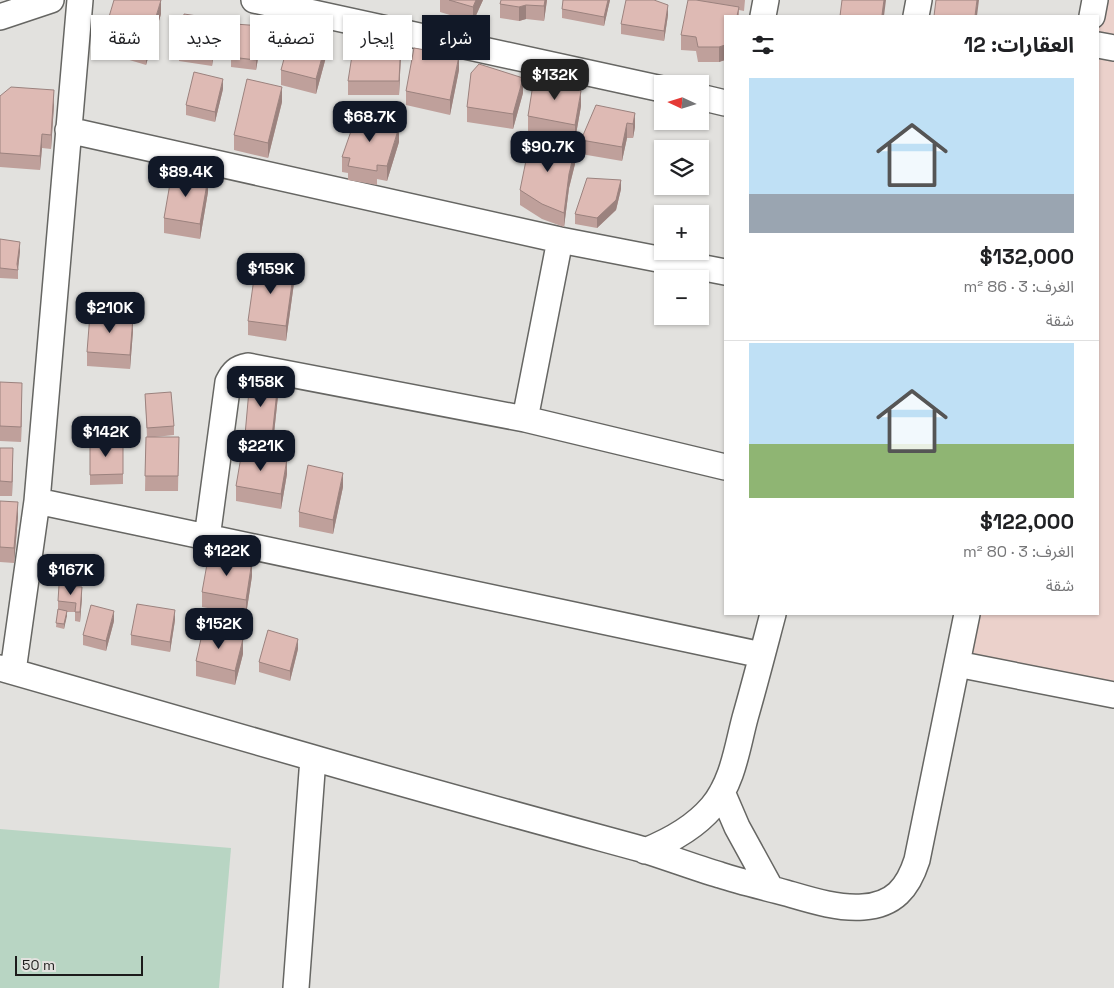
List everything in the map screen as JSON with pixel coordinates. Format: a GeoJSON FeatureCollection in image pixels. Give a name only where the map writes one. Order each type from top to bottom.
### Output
{"type":"FeatureCollection","features":[{"type":"Feature","properties":{"kind":"street"},"geometry":{"type":"LineString","coordinates":[[0,17],[51,0]]}},
{"type":"Feature","properties":{"kind":"street"},"geometry":{"type":"LineString","coordinates":[[80,0],[37,501],[7,669],[312,758],[645,851],[724,876],[825,903],[861,908],[876,906],[889,901],[898,894],[907,884],[917,860],[967,615]]}},
{"type":"Feature","properties":{"kind":"street"},"geometry":{"type":"LineString","coordinates":[[254,0],[654,87]]}},
{"type":"Feature","properties":{"kind":"street"},"geometry":{"type":"LineString","coordinates":[[763,15],[766,0]]}},
{"type":"Feature","properties":{"kind":"street"},"geometry":{"type":"LineString","coordinates":[[916,15],[919,0]]}},
{"type":"Feature","properties":{"kind":"street"},"geometry":{"type":"LineString","coordinates":[[1092,15],[1095,0]]}},
{"type":"Feature","properties":{"kind":"street"},"geometry":{"type":"LineString","coordinates":[[1099,46],[1114,48]]}},
{"type":"Feature","properties":{"kind":"street"},"geometry":{"type":"LineString","coordinates":[[709,99],[724,103]]}},
{"type":"Feature","properties":{"kind":"street"},"geometry":{"type":"LineString","coordinates":[[68,130],[560,240],[724,272]]}},
{"type":"Feature","properties":{"kind":"street"},"geometry":{"type":"LineString","coordinates":[[525,420],[560,240]]}},
{"type":"Feature","properties":{"kind":"street"},"geometry":{"type":"LineString","coordinates":[[207,538],[228,382],[233,372],[240,367],[258,366],[525,420],[724,467]]}},
{"type":"Feature","properties":{"kind":"street"},"geometry":{"type":"LineString","coordinates":[[37,501],[762,655]]}},
{"type":"Feature","properties":{"kind":"street"},"geometry":{"type":"LineString","coordinates":[[645,851],[676,837],[688,828],[712,807],[722,792],[735,762],[773,615]]}},
{"type":"Feature","properties":{"kind":"street"},"geometry":{"type":"LineString","coordinates":[[957,664],[1114,695]]}},
{"type":"Feature","properties":{"kind":"street"},"geometry":{"type":"LineString","coordinates":[[296,988],[312,758]]}},
{"type":"Feature","properties":{"kind":"street"},"geometry":{"type":"LineString","coordinates":[[722,792],[740,835],[771,889]]}},
{"type":"Feature","properties":{"kind":"shaded area"},"geometry":{"type":"Polygon","coordinates":[[[1100,0],[1114,0],[1114,694],[957,664],[968,615],[1099,615],[1098,15],[1100,0]]]}},
{"type":"Feature","properties":{"kind":"green space"},"geometry":{"type":"Polygon","coordinates":[[[0,829],[231,848],[219,988],[0,988],[0,829]]]}},
{"type":"Feature","properties":{"kind":"building"},"geometry":{"type":"Polygon","coordinates":[[[114,0],[161,0],[156,15],[110,15],[114,0]]]}},
{"type":"Feature","properties":{"kind":"building"},"geometry":{"type":"Polygon","coordinates":[[[449,0],[476,0],[473,7],[449,0]]]}},
{"type":"Feature","properties":{"kind":"building"},"geometry":{"type":"Polygon","coordinates":[[[501,0],[545,0],[544,6],[526,5],[519,7],[500,4],[501,0]]]}},
{"type":"Feature","properties":{"kind":"building"},"geometry":{"type":"Polygon","coordinates":[[[563,0],[608,0],[604,17],[562,9],[563,0]]]}},
{"type":"Feature","properties":{"kind":"building"},"geometry":{"type":"Polygon","coordinates":[[[626,0],[654,0],[668,5],[664,31],[621,24],[626,0]]]}},
{"type":"Feature","properties":{"kind":"building"},"geometry":{"type":"Polygon","coordinates":[[[688,0],[739,7],[737,15],[724,15],[724,45],[698,47],[696,37],[681,35],[688,0]]]}},
{"type":"Feature","properties":{"kind":"building"},"geometry":{"type":"Polygon","coordinates":[[[842,0],[884,0],[882,15],[840,15],[842,0]]]}},
{"type":"Feature","properties":{"kind":"building"},"geometry":{"type":"Polygon","coordinates":[[[936,0],[977,0],[975,15],[934,15],[936,0]]]}},
{"type":"Feature","properties":{"kind":"building"},"geometry":{"type":"Polygon","coordinates":[[[240,24],[250,25],[250,59],[240,58],[240,24]]]}},
{"type":"Feature","properties":{"kind":"building"},"geometry":{"type":"Polygon","coordinates":[[[414,48],[422,49],[422,60],[458,60],[450,100],[406,91],[414,48]]]}},
{"type":"Feature","properties":{"kind":"building"},"geometry":{"type":"Polygon","coordinates":[[[284,60],[321,60],[316,79],[281,70],[284,60]]]}},
{"type":"Feature","properties":{"kind":"building"},"geometry":{"type":"Polygon","coordinates":[[[351,60],[400,60],[399,81],[348,81],[351,60]]]}},
{"type":"Feature","properties":{"kind":"building"},"geometry":{"type":"Polygon","coordinates":[[[479,64],[523,78],[513,114],[467,107],[471,73],[479,64]]]}},
{"type":"Feature","properties":{"kind":"building"},"geometry":{"type":"Polygon","coordinates":[[[194,72],[223,79],[215,112],[186,105],[194,72]]]}},
{"type":"Feature","properties":{"kind":"building"},"geometry":{"type":"Polygon","coordinates":[[[549,77],[574,84],[581,91],[575,125],[528,116],[534,78],[549,77]]]}},
{"type":"Feature","properties":{"kind":"building"},"geometry":{"type":"Polygon","coordinates":[[[247,79],[282,87],[268,143],[234,135],[247,79]]]}},
{"type":"Feature","properties":{"kind":"building"},"geometry":{"type":"Polygon","coordinates":[[[11,87],[54,90],[51,135],[42,134],[40,156],[0,153],[0,96],[11,87]]]}},
{"type":"Feature","properties":{"kind":"building"},"geometry":{"type":"Polygon","coordinates":[[[596,105],[635,113],[633,124],[627,123],[622,147],[581,140],[596,105]]]}},
{"type":"Feature","properties":{"kind":"building"},"geometry":{"type":"Polygon","coordinates":[[[357,114],[399,127],[387,166],[377,165],[377,171],[348,166],[350,158],[342,157],[357,114]]]}},
{"type":"Feature","properties":{"kind":"building"},"geometry":{"type":"Polygon","coordinates":[[[531,136],[575,149],[569,174],[564,213],[542,204],[520,190],[531,136]]]}},
{"type":"Feature","properties":{"kind":"building"},"geometry":{"type":"Polygon","coordinates":[[[172,172],[208,178],[200,224],[164,218],[172,172]]]}},
{"type":"Feature","properties":{"kind":"building"},"geometry":{"type":"Polygon","coordinates":[[[587,178],[621,180],[616,200],[597,218],[575,214],[587,178]]]}},
{"type":"Feature","properties":{"kind":"building"},"geometry":{"type":"Polygon","coordinates":[[[0,239],[20,242],[18,270],[0,268],[0,239]]]}},
{"type":"Feature","properties":{"kind":"building"},"geometry":{"type":"Polygon","coordinates":[[[256,264],[294,269],[286,326],[248,321],[256,264]]]}},
{"type":"Feature","properties":{"kind":"building"},"geometry":{"type":"Polygon","coordinates":[[[90,314],[133,317],[130,355],[87,352],[90,314]]]}},
{"type":"Feature","properties":{"kind":"building"},"geometry":{"type":"Polygon","coordinates":[[[250,379],[278,382],[272,437],[245,435],[250,379]]]}},
{"type":"Feature","properties":{"kind":"building"},"geometry":{"type":"Polygon","coordinates":[[[0,382],[22,383],[21,427],[0,426],[0,382]]]}},
{"type":"Feature","properties":{"kind":"building"},"geometry":{"type":"Polygon","coordinates":[[[171,392],[174,426],[147,428],[145,394],[171,392]]]}},
{"type":"Feature","properties":{"kind":"building"},"geometry":{"type":"Polygon","coordinates":[[[146,437],[179,437],[178,476],[145,476],[146,437]]]}},
{"type":"Feature","properties":{"kind":"building"},"geometry":{"type":"Polygon","coordinates":[[[123,440],[123,474],[90,475],[90,441],[123,440]]]}},
{"type":"Feature","properties":{"kind":"building"},"geometry":{"type":"Polygon","coordinates":[[[0,448],[13,448],[12,482],[0,481],[0,448]]]}},
{"type":"Feature","properties":{"kind":"building"},"geometry":{"type":"Polygon","coordinates":[[[242,451],[287,459],[281,494],[236,486],[242,451]]]}},
{"type":"Feature","properties":{"kind":"building"},"geometry":{"type":"Polygon","coordinates":[[[308,465],[343,473],[333,520],[299,512],[308,465]]]}},
{"type":"Feature","properties":{"kind":"building"},"geometry":{"type":"Polygon","coordinates":[[[0,501],[18,502],[14,548],[0,547],[0,501]]]}},
{"type":"Feature","properties":{"kind":"building"},"geometry":{"type":"Polygon","coordinates":[[[209,553],[252,561],[246,600],[202,592],[209,553]]]}},
{"type":"Feature","properties":{"kind":"building"},"geometry":{"type":"Polygon","coordinates":[[[59,585],[82,587],[80,612],[75,612],[76,603],[58,601],[59,585]]]}},
{"type":"Feature","properties":{"kind":"building"},"geometry":{"type":"Polygon","coordinates":[[[137,604],[175,610],[170,642],[131,635],[137,604]]]}},
{"type":"Feature","properties":{"kind":"building"},"geometry":{"type":"Polygon","coordinates":[[[91,605],[114,611],[106,641],[83,635],[91,605]]]}},
{"type":"Feature","properties":{"kind":"building"},"geometry":{"type":"Polygon","coordinates":[[[58,609],[67,611],[64,624],[56,623],[58,609]]]}},
{"type":"Feature","properties":{"kind":"building"},"geometry":{"type":"Polygon","coordinates":[[[203,630],[243,639],[235,671],[196,661],[203,630]]]}},
{"type":"Feature","properties":{"kind":"building"},"geometry":{"type":"Polygon","coordinates":[[[268,630],[298,639],[290,671],[259,662],[268,630]]]}}]}
